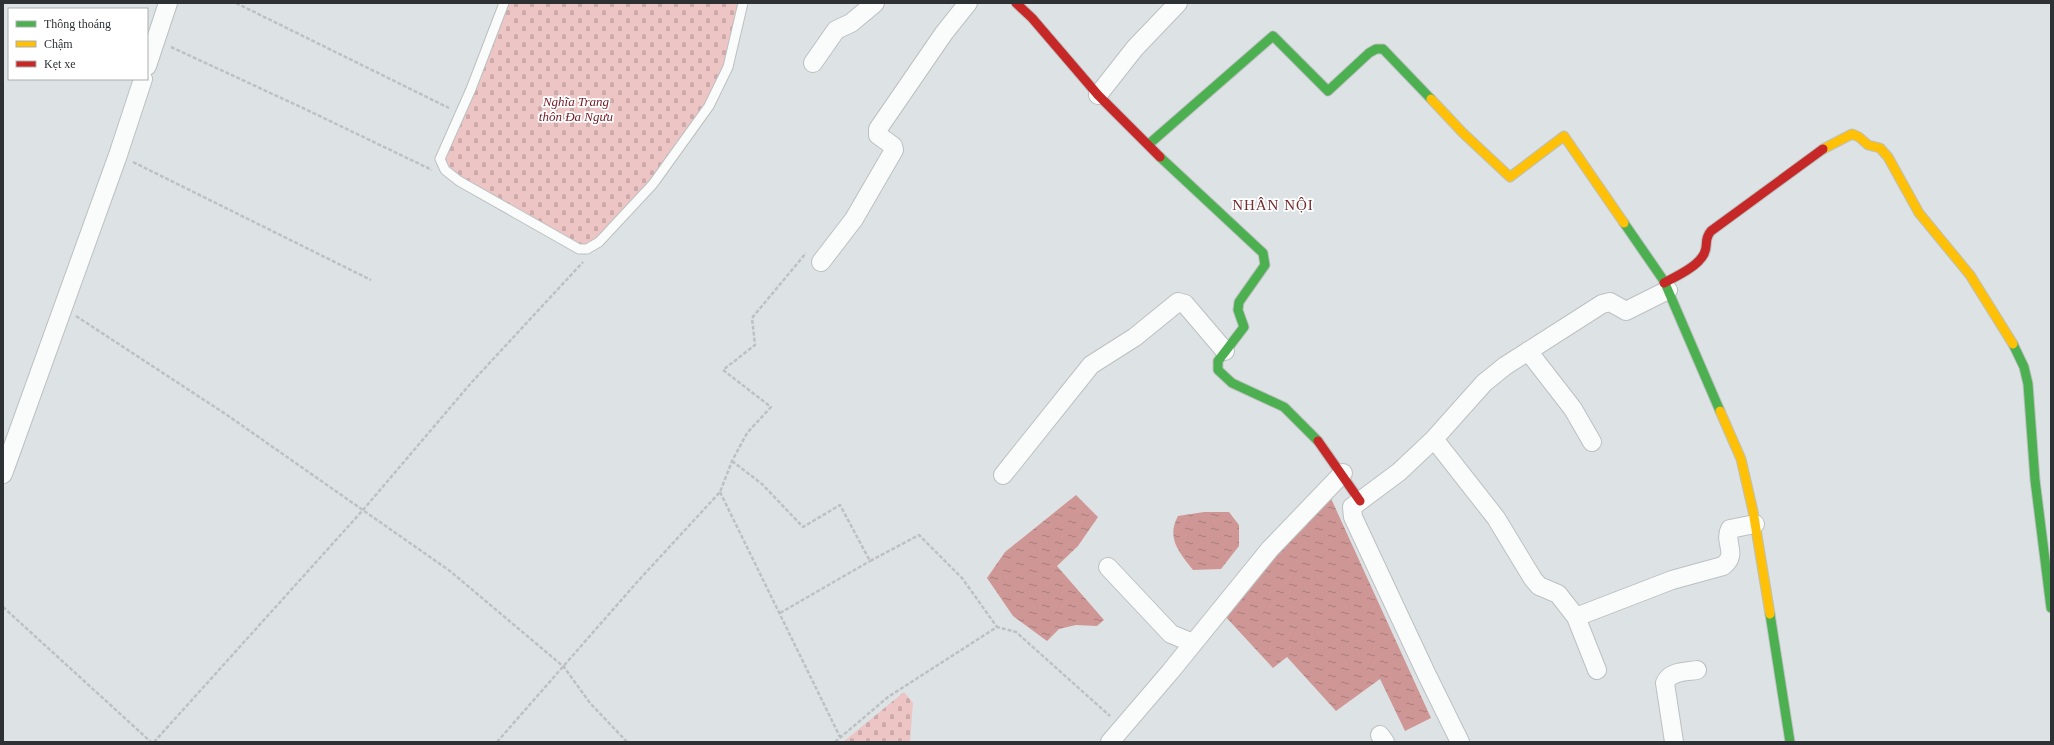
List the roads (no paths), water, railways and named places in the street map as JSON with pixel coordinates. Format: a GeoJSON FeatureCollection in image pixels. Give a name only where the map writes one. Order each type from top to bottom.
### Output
{"type":"FeatureCollection","features":[{"type":"Feature","properties":{"kind":"street"},"geometry":{"type":"LineString","coordinates":[[148,63],[168,3]]}},
{"type":"Feature","properties":{"kind":"street"},"geometry":{"type":"LineString","coordinates":[[813,63],[836,30],[851,23],[875,3]]}},
{"type":"Feature","properties":{"kind":"street"},"geometry":{"type":"LineString","coordinates":[[814,257],[854,219],[894,150],[893,146],[878,135],[878,129],[944,33],[968,3]]}},
{"type":"Feature","properties":{"kind":"street"},"geometry":{"type":"LineString","coordinates":[[1098,95],[1134,48],[1178,3]]}},
{"type":"Feature","properties":{"kind":"street"},"geometry":{"type":"LineString","coordinates":[[1022,5],[1098,95],[1149,144],[1183,180],[1258,247],[1265,257],[1263,269],[1239,302],[1238,310],[1244,327],[1225,351],[1218,364],[1221,374],[1235,384],[1262,395],[1284,407],[1298,420],[1342,473],[1360,501]]}},
{"type":"Feature","properties":{"kind":"street"},"geometry":{"type":"LineString","coordinates":[[1149,144],[1273,36],[1328,91],[1369,54],[1376,49],[1383,49],[1464,133],[1510,177],[1564,136],[1609,199],[1666,286],[1741,459],[1755,524],[1790,742]]}},
{"type":"Feature","properties":{"kind":"street"},"geometry":{"type":"LineString","coordinates":[[3,474],[118,155],[143,80]]}},
{"type":"Feature","properties":{"kind":"street"},"geometry":{"type":"LineString","coordinates":[[1460,742],[1351,513],[1353,506],[1381,487],[1434,439],[1484,383],[1505,366],[1602,304],[1610,302],[1626,310],[1666,286],[1700,259],[1706,250],[1706,237],[1711,231],[1788,173],[1831,143],[1852,134],[1859,137],[1868,145],[1883,151],[1919,213],[1970,275],[2009,337],[2024,367],[2028,384],[2035,480],[2051,608]]}},
{"type":"Feature","properties":{"kind":"street"},"geometry":{"type":"LineString","coordinates":[[1003,475],[1091,365],[1135,337],[1178,302],[1185,304],[1225,351]]}},
{"type":"Feature","properties":{"kind":"street"},"geometry":{"type":"LineString","coordinates":[[1528,351],[1573,409],[1592,442]]}},
{"type":"Feature","properties":{"kind":"street"},"geometry":{"type":"LineString","coordinates":[[1434,439],[1496,518],[1533,579],[1539,586],[1558,594],[1576,617],[1597,670]]}},
{"type":"Feature","properties":{"kind":"street"},"geometry":{"type":"LineString","coordinates":[[1110,742],[1270,549],[1342,473]]}},
{"type":"Feature","properties":{"kind":"street"},"geometry":{"type":"LineString","coordinates":[[1576,617],[1672,580],[1723,566],[1728,562],[1731,554],[1728,534],[1730,529],[1755,524]]}},
{"type":"Feature","properties":{"kind":"street"},"geometry":{"type":"LineString","coordinates":[[1108,567],[1171,634],[1193,643]]}},
{"type":"Feature","properties":{"kind":"street"},"geometry":{"type":"LineString","coordinates":[[1674,742],[1666,683],[1668,677],[1672,674],[1697,670]]}},
{"type":"Feature","properties":{"kind":"lane"},"geometry":{"type":"LineString","coordinates":[[504,3],[460,114],[440,159],[445,170],[459,180],[579,249],[587,249],[599,242],[652,184],[709,106],[728,67],[743,3]]}},
{"type":"Feature","properties":{"kind":"water"},"geometry":{"type":"Polygon","coordinates":[[[1329,494],[1431,718],[1405,731],[1380,679],[1336,711],[1287,657],[1273,668],[1224,615],[1329,494]]]}},
{"type":"Feature","properties":{"kind":"water"},"geometry":{"type":"Polygon","coordinates":[[[1076,495],[1098,517],[1078,546],[1057,566],[1104,620],[1097,626],[1076,625],[1059,629],[1047,641],[1013,616],[987,578],[1005,552],[1076,495]]]}},
{"type":"Feature","properties":{"kind":"water"},"geometry":{"type":"Polygon","coordinates":[[[1204,512],[1229,512],[1239,525],[1239,546],[1221,569],[1193,570],[1179,551],[1174,538],[1173,531],[1178,516],[1204,512]]]}},
{"type":"Feature","properties":{"kind":"district","name":"NHÂN NỘI"},"geometry":{"type":"Point","coordinates":[1273,205]}},
{"type":"Feature","properties":{"kind":"park label","name":"Nghĩa Trang thôn Đa Ngưu"},"geometry":{"type":"Point","coordinates":[576,108]}}]}
